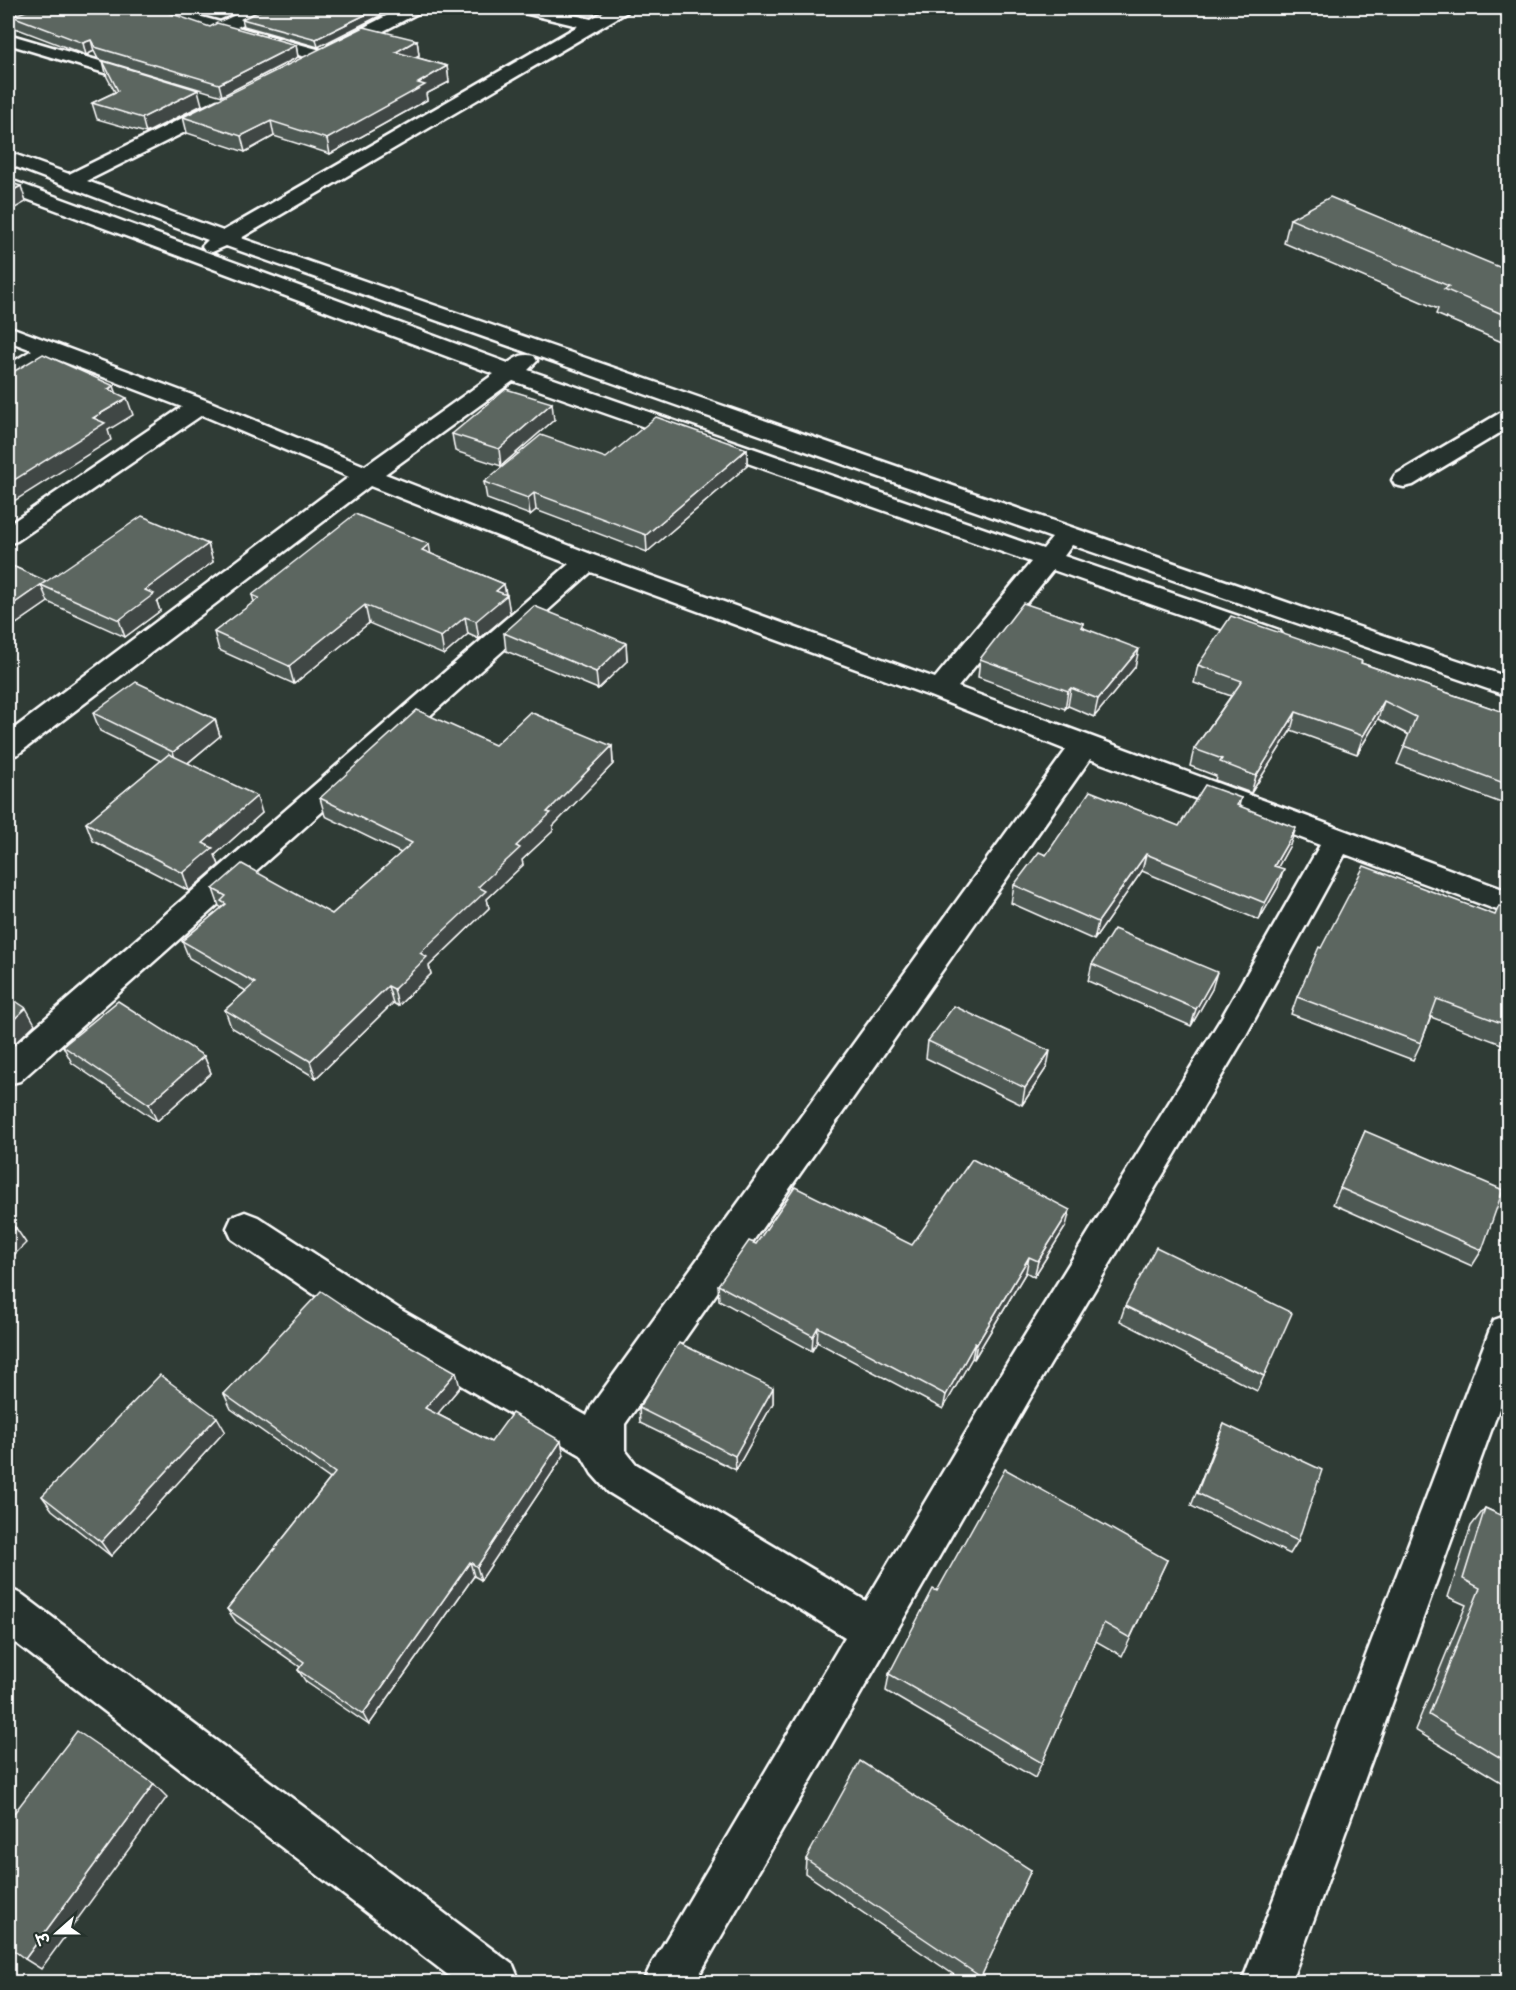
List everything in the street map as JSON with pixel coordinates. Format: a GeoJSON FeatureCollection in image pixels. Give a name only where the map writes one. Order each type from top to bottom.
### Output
{"type":"FeatureCollection","features":[{"type":"Feature","properties":{"kind":"street"},"geometry":{"type":"LineString","coordinates":[[152,8],[322,56]]}},
{"type":"Feature","properties":{"kind":"street"},"geometry":{"type":"LineString","coordinates":[[223,27],[263,8]]}},
{"type":"Feature","properties":{"kind":"street"},"geometry":{"type":"LineString","coordinates":[[302,66],[414,8]]}},
{"type":"Feature","properties":{"kind":"street"},"geometry":{"type":"LineString","coordinates":[[526,8],[592,24]]}},
{"type":"Feature","properties":{"kind":"street"},"geometry":{"type":"LineString","coordinates":[[198,254],[621,8]]}},
{"type":"Feature","properties":{"kind":"street"},"geometry":{"type":"LineString","coordinates":[[8,39],[168,87]]}},
{"type":"Feature","properties":{"kind":"street"},"geometry":{"type":"LineString","coordinates":[[73,180],[244,95]]}},
{"type":"Feature","properties":{"kind":"street"},"geometry":{"type":"LineString","coordinates":[[202,98],[224,104]]}},
{"type":"Feature","properties":{"kind":"street"},"geometry":{"type":"LineString","coordinates":[[8,158],[73,180],[225,239],[1509,687]]}},
{"type":"Feature","properties":{"kind":"street"},"geometry":{"type":"LineString","coordinates":[[8,185],[511,372],[1289,643]]}},
{"type":"Feature","properties":{"kind":"street"},"geometry":{"type":"LineString","coordinates":[[8,333],[200,406],[367,476],[587,562],[940,690],[1084,746],[1509,903]]}},
{"type":"Feature","properties":{"kind":"street"},"geometry":{"type":"LineString","coordinates":[[8,374],[49,349]]}},
{"type":"Feature","properties":{"kind":"street"},"geometry":{"type":"LineString","coordinates":[[8,747],[367,476],[543,350]]}},
{"type":"Feature","properties":{"kind":"street"},"geometry":{"type":"LineString","coordinates":[[8,536],[200,406]]}},
{"type":"Feature","properties":{"kind":"street"},"geometry":{"type":"LineString","coordinates":[[1404,480],[1509,418]]}},
{"type":"Feature","properties":{"kind":"street"},"geometry":{"type":"LineString","coordinates":[[940,690],[1069,534]]}},
{"type":"Feature","properties":{"kind":"street"},"geometry":{"type":"LineString","coordinates":[[8,1071],[587,562]]}},
{"type":"Feature","properties":{"kind":"street"},"geometry":{"type":"LineString","coordinates":[[606,1460],[603,1441],[606,1418],[1084,746]]}},
{"type":"Feature","properties":{"kind":"street"},"geometry":{"type":"LineString","coordinates":[[668,1983],[1015,1387],[1234,1026],[1338,840]]}},
{"type":"Feature","properties":{"kind":"street"},"geometry":{"type":"LineString","coordinates":[[245,1228],[387,1322],[595,1442],[606,1460],[622,1478],[650,1497],[873,1630]]}},
{"type":"Feature","properties":{"kind":"street"},"geometry":{"type":"LineString","coordinates":[[1266,1983],[1509,1332]]}},
{"type":"Feature","properties":{"kind":"street"},"geometry":{"type":"LineString","coordinates":[[8,1610],[496,1983]]}},
{"type":"Feature","properties":{"kind":"building"},"geometry":{"type":"Polygon","coordinates":[[[34,8],[155,8],[210,27],[217,23],[296,45],[219,84],[95,47],[91,40],[83,43],[12,16],[34,8]]]}},
{"type":"Feature","properties":{"kind":"building"},"geometry":{"type":"Polygon","coordinates":[[[266,8],[379,8],[316,39],[242,19],[266,8]]]}},
{"type":"Feature","properties":{"kind":"building"},"geometry":{"type":"Polygon","coordinates":[[[364,27],[417,40],[396,52],[447,66],[418,83],[425,85],[327,139],[271,121],[241,136],[183,117],[364,27]]]}},
{"type":"Feature","properties":{"kind":"building"},"geometry":{"type":"Polygon","coordinates":[[[103,61],[198,90],[142,118],[92,103],[118,91],[103,61]]]}},
{"type":"Feature","properties":{"kind":"building"},"geometry":{"type":"Polygon","coordinates":[[[8,182],[21,186],[8,193],[8,182]]]}},
{"type":"Feature","properties":{"kind":"building"},"geometry":{"type":"Polygon","coordinates":[[[1330,197],[1509,271],[1509,317],[1444,289],[1449,286],[1290,219],[1330,197]]]}},
{"type":"Feature","properties":{"kind":"building"},"geometry":{"type":"Polygon","coordinates":[[[43,354],[114,386],[108,389],[127,398],[93,418],[105,423],[8,484],[8,375],[43,354]]]}},
{"type":"Feature","properties":{"kind":"building"},"geometry":{"type":"Polygon","coordinates":[[[506,389],[552,403],[499,449],[452,434],[506,389]]]}},
{"type":"Feature","properties":{"kind":"building"},"geometry":{"type":"Polygon","coordinates":[[[656,417],[747,449],[646,535],[534,493],[528,498],[484,482],[541,435],[606,458],[656,417]]]}},
{"type":"Feature","properties":{"kind":"building"},"geometry":{"type":"Polygon","coordinates":[[[355,514],[429,544],[422,550],[504,584],[496,591],[507,595],[476,621],[465,617],[441,637],[365,605],[289,666],[214,632],[259,598],[252,595],[355,514]]]}},
{"type":"Feature","properties":{"kind":"building"},"geometry":{"type":"Polygon","coordinates":[[[142,516],[208,544],[145,590],[154,594],[119,620],[41,585],[142,516]]]}},
{"type":"Feature","properties":{"kind":"building"},"geometry":{"type":"Polygon","coordinates":[[[8,564],[46,581],[9,607],[8,606],[8,564]]]}},
{"type":"Feature","properties":{"kind":"building"},"geometry":{"type":"Polygon","coordinates":[[[1023,603],[1083,623],[1081,627],[1139,649],[1098,699],[1071,688],[1068,691],[980,659],[1023,603]]]}},
{"type":"Feature","properties":{"kind":"building"},"geometry":{"type":"Polygon","coordinates":[[[534,606],[626,643],[596,672],[504,633],[534,606]]]}},
{"type":"Feature","properties":{"kind":"building"},"geometry":{"type":"Polygon","coordinates":[[[1231,616],[1509,714],[1509,785],[1404,746],[1416,717],[1384,701],[1363,736],[1296,712],[1256,776],[1220,762],[1222,759],[1194,749],[1242,681],[1198,665],[1231,616]]]}},
{"type":"Feature","properties":{"kind":"building"},"geometry":{"type":"Polygon","coordinates":[[[136,682],[215,719],[173,752],[93,713],[136,682]]]}},
{"type":"Feature","properties":{"kind":"building"},"geometry":{"type":"Polygon","coordinates":[[[417,710],[495,745],[530,712],[612,746],[547,812],[551,813],[516,846],[520,848],[478,887],[486,891],[420,953],[427,957],[394,989],[388,986],[310,1061],[225,1010],[255,983],[182,941],[226,904],[221,901],[226,896],[213,889],[242,864],[332,914],[412,843],[320,798],[417,710]]]}},
{"type":"Feature","properties":{"kind":"building"},"geometry":{"type":"Polygon","coordinates":[[[169,754],[257,796],[203,843],[213,848],[183,873],[86,823],[169,754]]]}},
{"type":"Feature","properties":{"kind":"building"},"geometry":{"type":"Polygon","coordinates":[[[1205,785],[1241,798],[1237,805],[1296,828],[1274,866],[1284,869],[1265,903],[1146,854],[1098,922],[1014,885],[1039,852],[1046,855],[1090,791],[1179,826],[1205,785]]]}},
{"type":"Feature","properties":{"kind":"building"},"geometry":{"type":"Polygon","coordinates":[[[1364,866],[1495,915],[1499,906],[1509,910],[1509,1026],[1437,999],[1421,1043],[1297,997],[1319,947],[1321,948],[1364,866]]]}},
{"type":"Feature","properties":{"kind":"building"},"geometry":{"type":"Polygon","coordinates":[[[1114,929],[1217,972],[1196,1009],[1092,964],[1114,929]]]}},
{"type":"Feature","properties":{"kind":"building"},"geometry":{"type":"Polygon","coordinates":[[[8,996],[26,1008],[8,1025],[8,996]]]}},
{"type":"Feature","properties":{"kind":"building"},"geometry":{"type":"Polygon","coordinates":[[[118,1001],[204,1056],[149,1104],[63,1046],[118,1001]]]}},
{"type":"Feature","properties":{"kind":"building"},"geometry":{"type":"Polygon","coordinates":[[[954,1006],[1050,1051],[1025,1088],[928,1041],[954,1006]]]}},
{"type":"Feature","properties":{"kind":"building"},"geometry":{"type":"Polygon","coordinates":[[[1365,1131],[1503,1190],[1482,1250],[1340,1188],[1365,1131]]]}},
{"type":"Feature","properties":{"kind":"building"},"geometry":{"type":"Polygon","coordinates":[[[972,1159],[1070,1210],[1038,1261],[1029,1257],[977,1344],[975,1343],[946,1395],[818,1327],[813,1336],[718,1285],[749,1241],[756,1244],[795,1187],[912,1245],[972,1159]]]}},
{"type":"Feature","properties":{"kind":"building"},"geometry":{"type":"Polygon","coordinates":[[[8,1223],[16,1228],[8,1236],[8,1223]]]}},
{"type":"Feature","properties":{"kind":"building"},"geometry":{"type":"Polygon","coordinates":[[[1156,1247],[1292,1313],[1264,1376],[1125,1306],[1156,1247]]]}},
{"type":"Feature","properties":{"kind":"building"},"geometry":{"type":"Polygon","coordinates":[[[321,1291],[366,1321],[456,1372],[425,1408],[491,1442],[512,1413],[561,1441],[477,1567],[470,1562],[363,1714],[298,1670],[304,1662],[227,1609],[335,1473],[224,1394],[321,1291]]]}},
{"type":"Feature","properties":{"kind":"building"},"geometry":{"type":"Polygon","coordinates":[[[679,1343],[773,1388],[735,1456],[639,1408],[679,1343]]]}},
{"type":"Feature","properties":{"kind":"building"},"geometry":{"type":"Polygon","coordinates":[[[160,1375],[217,1417],[101,1542],[42,1496],[160,1375]]]}},
{"type":"Feature","properties":{"kind":"building"},"geometry":{"type":"Polygon","coordinates":[[[1224,1424],[1322,1470],[1298,1541],[1197,1493],[1224,1424]]]}},
{"type":"Feature","properties":{"kind":"building"},"geometry":{"type":"Polygon","coordinates":[[[1005,1469],[1167,1560],[1130,1638],[1104,1623],[1042,1763],[889,1674],[933,1589],[937,1591],[1005,1469]]]}},
{"type":"Feature","properties":{"kind":"building"},"geometry":{"type":"Polygon","coordinates":[[[1485,1508],[1509,1519],[1509,1763],[1429,1715],[1480,1588],[1463,1579],[1485,1508]]]}},
{"type":"Feature","properties":{"kind":"building"},"geometry":{"type":"Polygon","coordinates":[[[77,1731],[154,1784],[25,1959],[8,1946],[8,1821],[77,1731]]]}},
{"type":"Feature","properties":{"kind":"building"},"geometry":{"type":"Polygon","coordinates":[[[860,1761],[1031,1870],[981,1977],[806,1859],[860,1761]]]}},
{"type":"Feature","properties":{"kind":"building"},"geometry":{"type":"Polygon","coordinates":[[[255,1976],[261,1983],[249,1983],[255,1976]]]}}]}
